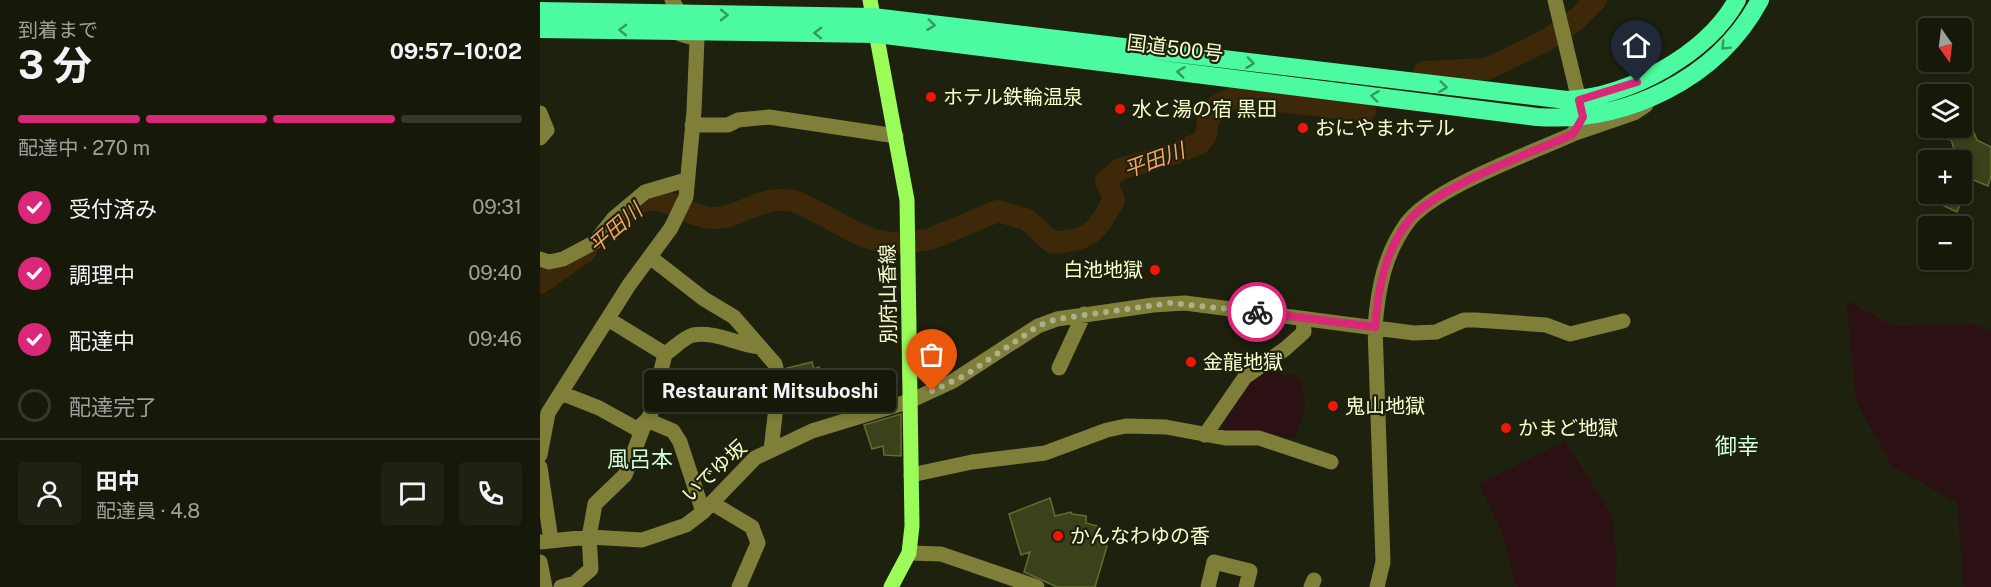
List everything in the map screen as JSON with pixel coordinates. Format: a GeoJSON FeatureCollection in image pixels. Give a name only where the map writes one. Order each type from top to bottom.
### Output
{"type":"FeatureCollection","features":[{"type":"Feature","properties":{"kind":"highway","name":"国道500号"},"geometry":{"type":"LineString","coordinates":[[1581,108],[1687,55],[1717,28],[1737,0]]}},
{"type":"Feature","properties":{"kind":"highway","name":"国道500号"},"geometry":{"type":"LineString","coordinates":[[540,11],[873,17],[1534,98],[1581,108],[1626,108],[1663,93],[1705,64],[1727,45],[1754,12],[1760,0]]}},
{"type":"Feature","properties":{"kind":"highway","name":"国道500号"},"geometry":{"type":"LineString","coordinates":[[540,29],[677,15]]}},
{"type":"Feature","properties":{"kind":"main road","name":"別府山香線"},"geometry":{"type":"LineString","coordinates":[[873,17],[908,200],[912,526],[909,553],[891,587]]}},
{"type":"Feature","properties":{"kind":"street"},"geometry":{"type":"LineString","coordinates":[[1555,0],[1581,108],[1573,134]]}},
{"type":"Feature","properties":{"kind":"street"},"geometry":{"type":"LineString","coordinates":[[540,455],[544,413],[561,393],[629,285],[678,217],[686,197],[698,39],[680,34],[677,15]]}},
{"type":"Feature","properties":{"kind":"street"},"geometry":{"type":"LineString","coordinates":[[1377,587],[1383,562],[1375,327],[1378,291],[1384,268],[1408,221],[1449,190],[1573,134],[1634,113],[1663,93]]}},
{"type":"Feature","properties":{"kind":"street"},"geometry":{"type":"LineString","coordinates":[[540,113],[547,130],[540,138]]}},
{"type":"Feature","properties":{"kind":"street"},"geometry":{"type":"LineString","coordinates":[[692,125],[728,125],[738,120],[769,117],[896,136]]}},
{"type":"Feature","properties":{"kind":"street"},"geometry":{"type":"LineString","coordinates":[[540,259],[549,262],[563,260],[595,242],[614,218],[645,192],[686,180]]}},
{"type":"Feature","properties":{"kind":"street"},"geometry":{"type":"LineString","coordinates":[[650,257],[704,299],[734,317],[775,364],[779,381],[771,450]]}},
{"type":"Feature","properties":{"kind":"street","name":"いでゆ坂"},"geometry":{"type":"LineString","coordinates":[[545,541],[589,537],[642,540],[686,525],[708,507],[755,458],[812,431],[910,401],[966,375],[1047,321],[1084,314],[1185,303],[1414,333],[1436,332],[1464,320],[1546,325],[1570,334],[1623,321]]}},
{"type":"Feature","properties":{"kind":"street"},"geometry":{"type":"LineString","coordinates":[[1059,368],[1084,314]]}},
{"type":"Feature","properties":{"kind":"street"},"geometry":{"type":"LineString","coordinates":[[1205,435],[1245,376],[1285,349],[1304,332],[1303,318]]}},
{"type":"Feature","properties":{"kind":"street"},"geometry":{"type":"LineString","coordinates":[[608,319],[664,354]]}},
{"type":"Feature","properties":{"kind":"street"},"geometry":{"type":"LineString","coordinates":[[570,586],[591,569],[589,537],[595,504],[625,474],[659,385],[664,354],[691,335],[716,336],[742,346],[760,347]]}},
{"type":"Feature","properties":{"kind":"street"},"geometry":{"type":"LineString","coordinates":[[561,393],[599,408],[637,429],[647,420]]}},
{"type":"Feature","properties":{"kind":"street"},"geometry":{"type":"LineString","coordinates":[[647,420],[666,428],[676,437],[708,507],[752,527],[758,543],[739,587]]}},
{"type":"Feature","properties":{"kind":"street"},"geometry":{"type":"LineString","coordinates":[[911,475],[972,462],[1045,453],[1107,430],[1126,426],[1166,427],[1232,439],[1259,438],[1331,462]]}},
{"type":"Feature","properties":{"kind":"street"},"geometry":{"type":"LineString","coordinates":[[540,467],[545,541]]}},
{"type":"Feature","properties":{"kind":"street"},"geometry":{"type":"LineString","coordinates":[[909,553],[941,554],[1038,587]]}},
{"type":"Feature","properties":{"kind":"street"},"geometry":{"type":"LineString","coordinates":[[540,562],[545,587]]}},
{"type":"Feature","properties":{"kind":"street"},"geometry":{"type":"LineString","coordinates":[[1208,587],[1214,562],[1250,571],[1246,587]]}},
{"type":"Feature","properties":{"kind":"shaded area"},"geometry":{"type":"Polygon","coordinates":[[[1846,300],[1893,326],[1973,324],[1991,331],[1991,587],[1964,587],[1957,503],[1892,466],[1856,401],[1846,300]]]}},
{"type":"Feature","properties":{"kind":"shaded area"},"geometry":{"type":"Polygon","coordinates":[[[1271,366],[1284,376],[1295,374],[1297,379],[1301,379],[1305,407],[1295,438],[1220,434],[1234,404],[1246,387],[1271,366]]]}},
{"type":"Feature","properties":{"kind":"shaded area"},"geometry":{"type":"Polygon","coordinates":[[[1565,441],[1612,516],[1617,559],[1615,587],[1518,587],[1512,574],[1503,535],[1479,484],[1565,441]]]}},
{"type":"Feature","properties":{"kind":"building"},"geometry":{"type":"Polygon","coordinates":[[[1972,128],[1977,140],[1991,147],[1991,176],[1988,186],[1972,179],[1972,150],[1954,150],[1951,139],[1948,138],[1972,138],[1972,128]]]}},
{"type":"Feature","properties":{"kind":"building"},"geometry":{"type":"Polygon","coordinates":[[[1945,204],[1960,204],[1957,212],[1944,206],[1945,204]]]}},
{"type":"Feature","properties":{"kind":"building"},"geometry":{"type":"Polygon","coordinates":[[[812,362],[814,369],[819,367],[824,390],[806,395],[809,407],[794,410],[789,392],[792,392],[787,368],[812,362]]]}},
{"type":"Feature","properties":{"kind":"building"},"geometry":{"type":"Polygon","coordinates":[[[901,414],[901,456],[884,455],[883,446],[872,449],[864,425],[901,414]]]}},
{"type":"Feature","properties":{"kind":"building","name":"かんなわゆの香"},"geometry":{"type":"Polygon","coordinates":[[[1050,498],[1055,516],[1071,512],[1086,516],[1086,523],[1101,527],[1099,544],[1107,546],[1095,587],[1057,587],[1024,572],[1030,552],[1021,555],[1009,514],[1050,498]]]}},
{"type":"Feature","properties":{"kind":"waterway","name":"平田川"},"geometry":{"type":"LineString","coordinates":[[1424,72],[1487,69],[1545,41],[1577,19],[1596,0]]}},
{"type":"Feature","properties":{"kind":"waterway","name":"平田川"},"geometry":{"type":"LineString","coordinates":[[911,242],[930,239],[998,211],[1026,219],[1053,243],[1084,236],[1097,227],[1114,200],[1106,181],[1120,169],[1176,153],[1200,143],[1206,135],[1208,120],[1217,106],[1232,98],[1253,98],[1365,111]]}},
{"type":"Feature","properties":{"kind":"waterway","name":"平田川"},"geometry":{"type":"LineString","coordinates":[[626,213],[637,204],[648,200],[668,202],[700,216],[713,218],[732,215],[770,201],[792,201],[864,236],[874,240],[897,243]]}},
{"type":"Feature","properties":{"kind":"waterway","name":"平田川"},"geometry":{"type":"LineString","coordinates":[[540,283],[586,251]]}},
{"type":"Feature","properties":{"kind":"way so far"},"geometry":{"type":"LineString","coordinates":[[932,391],[966,375],[1047,321],[1171,303],[1257,312]]}},
{"type":"Feature","properties":{"kind":"place","name":"ホテル鉄輪温泉"},"geometry":{"type":"Point","coordinates":[931,97]}},
{"type":"Feature","properties":{"kind":"place","name":"水と湯の宿 黒田"},"geometry":{"type":"Point","coordinates":[1120,109]}},
{"type":"Feature","properties":{"kind":"place","name":"おにやまホテル"},"geometry":{"type":"Point","coordinates":[1303,128]}},
{"type":"Feature","properties":{"kind":"place","name":"白池地獄"},"geometry":{"type":"Point","coordinates":[1155,270]}},
{"type":"Feature","properties":{"kind":"place","name":"金龍地獄"},"geometry":{"type":"Point","coordinates":[1191,362]}},
{"type":"Feature","properties":{"kind":"place","name":"Restaurant Mitsuboshi"},"geometry":{"type":"Point","coordinates":[932,391]}},
{"type":"Feature","properties":{"kind":"place","name":"鬼山地獄"},"geometry":{"type":"Point","coordinates":[1333,406]}},
{"type":"Feature","properties":{"kind":"place","name":"かまど地獄"},"geometry":{"type":"Point","coordinates":[1506,428]}},
{"type":"Feature","properties":{"kind":"place","name":"かんなわゆの香"},"geometry":{"type":"Point","coordinates":[1058,536]}},
{"type":"Feature","properties":{"kind":"district","name":"御幸"},"geometry":{"type":"Point","coordinates":[1737,446]}},
{"type":"Feature","properties":{"kind":"district","name":"風呂本"},"geometry":{"type":"Point","coordinates":[640,459]}},
{"type":"Feature","properties":{"kind":"route"},"geometry":{"type":"LineString","coordinates":[[1257,312],[1375,327],[1378,291],[1384,268],[1393,246],[1408,221],[1449,190],[1573,134],[1583,117],[1579,100],[1637,82]]}}]}
